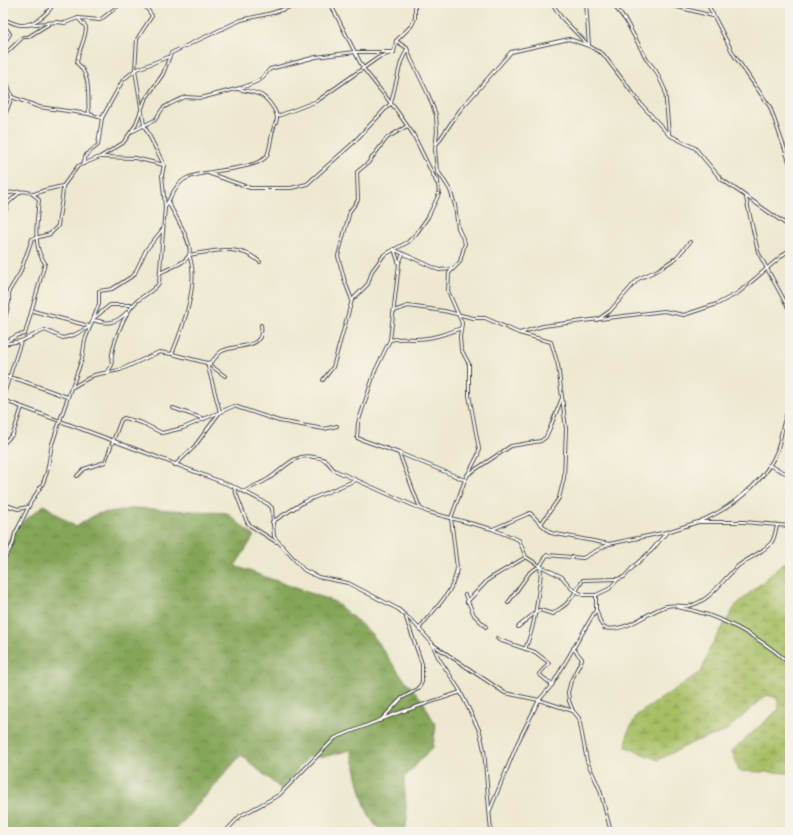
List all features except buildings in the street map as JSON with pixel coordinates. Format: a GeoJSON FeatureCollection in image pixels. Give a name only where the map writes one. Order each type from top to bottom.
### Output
{"type":"FeatureCollection","features":[{"type":"Feature","properties":{"kind":"street"},"geometry":{"type":"LineString","coordinates":[[25,24],[44,16],[49,12],[54,3]]}},
{"type":"Feature","properties":{"kind":"street"},"geometry":{"type":"LineString","coordinates":[[3,19],[20,25],[64,23],[78,18],[103,19],[122,3]]}},
{"type":"Feature","properties":{"kind":"street"},"geometry":{"type":"LineString","coordinates":[[107,374],[112,365],[111,358],[114,345],[130,309],[158,285],[160,273],[165,207],[162,175],[164,165],[144,125],[141,111],[135,70],[137,39],[152,16],[146,7],[140,3]]}},
{"type":"Feature","properties":{"kind":"street"},"geometry":{"type":"LineString","coordinates":[[288,8],[293,3]]}},
{"type":"Feature","properties":{"kind":"street"},"geometry":{"type":"LineString","coordinates":[[82,164],[86,155],[98,145],[102,118],[123,80],[135,70],[168,57],[176,50],[241,20],[302,3]]}},
{"type":"Feature","properties":{"kind":"street"},"geometry":{"type":"LineString","coordinates":[[330,3],[363,68],[407,126],[438,185]]}},
{"type":"Feature","properties":{"kind":"street"},"geometry":{"type":"LineString","coordinates":[[394,52],[396,41],[412,25],[415,18],[415,3]]}},
{"type":"Feature","properties":{"kind":"street"},"geometry":{"type":"LineString","coordinates":[[552,3],[561,17],[589,46]]}},
{"type":"Feature","properties":{"kind":"street"},"geometry":{"type":"LineString","coordinates":[[586,3],[589,46]]}},
{"type":"Feature","properties":{"kind":"street"},"geometry":{"type":"LineString","coordinates":[[612,3],[626,20],[647,60],[656,71],[665,90],[669,135]]}},
{"type":"Feature","properties":{"kind":"street"},"geometry":{"type":"LineString","coordinates":[[662,3],[714,16]]}},
{"type":"Feature","properties":{"kind":"street"},"geometry":{"type":"LineString","coordinates":[[706,3],[734,55],[770,107],[790,164]]}},
{"type":"Feature","properties":{"kind":"street"},"geometry":{"type":"LineString","coordinates":[[78,18],[86,28],[86,37],[78,55],[77,63],[84,69],[88,81],[89,114]]}},
{"type":"Feature","properties":{"kind":"street"},"geometry":{"type":"LineString","coordinates":[[3,56],[5,56],[9,49],[23,37],[28,37],[51,23]]}},
{"type":"Feature","properties":{"kind":"street"},"geometry":{"type":"LineString","coordinates":[[3,24],[10,34],[3,45]]}},
{"type":"Feature","properties":{"kind":"street"},"geometry":{"type":"LineString","coordinates":[[436,145],[460,110],[511,52],[569,39],[589,46],[603,54],[641,104],[669,135],[695,148],[721,179],[790,227]]}},
{"type":"Feature","properties":{"kind":"street"},"geometry":{"type":"LineString","coordinates":[[323,380],[333,367],[352,300],[368,284],[378,262],[384,255],[408,242],[428,217],[439,194],[436,115],[407,48],[396,41]]}},
{"type":"Feature","properties":{"kind":"street"},"geometry":{"type":"LineString","coordinates":[[208,173],[250,188],[291,188],[307,184],[352,144],[391,104],[401,62],[407,48]]}},
{"type":"Feature","properties":{"kind":"street"},"geometry":{"type":"LineString","coordinates":[[132,131],[155,120],[163,108],[185,98],[201,98],[256,83],[270,69],[316,57],[355,52],[394,52]]}},
{"type":"Feature","properties":{"kind":"street"},"geometry":{"type":"LineString","coordinates":[[277,116],[317,101],[379,57],[394,52]]}},
{"type":"Feature","properties":{"kind":"street"},"geometry":{"type":"LineString","coordinates":[[3,327],[9,302],[9,291],[20,273],[32,238],[50,234],[58,226],[59,208],[63,197],[63,186],[78,166],[119,147],[132,131],[145,100],[163,74],[168,57]]}},
{"type":"Feature","properties":{"kind":"street"},"geometry":{"type":"LineString","coordinates":[[3,80],[6,80],[12,97],[3,120]]}},
{"type":"Feature","properties":{"kind":"street"},"geometry":{"type":"LineString","coordinates":[[165,207],[181,182],[187,178],[248,165],[265,158],[269,151],[271,131],[278,119],[277,116],[264,96],[237,89]]}},
{"type":"Feature","properties":{"kind":"street"},"geometry":{"type":"LineString","coordinates":[[12,97],[39,107],[89,114],[102,118]]}},
{"type":"Feature","properties":{"kind":"street"},"geometry":{"type":"LineString","coordinates":[[352,300],[345,282],[338,256],[350,212],[358,200],[357,172],[368,163],[387,138],[407,126]]}},
{"type":"Feature","properties":{"kind":"street"},"geometry":{"type":"LineString","coordinates":[[100,157],[135,158],[164,165]]}},
{"type":"Feature","properties":{"kind":"street"},"geometry":{"type":"LineString","coordinates":[[419,629],[447,595],[456,576],[457,568],[451,518],[465,480],[478,455],[479,449],[469,395],[469,364],[461,349],[461,327],[459,315],[448,291],[449,273],[460,262],[465,243],[458,228],[455,204],[450,190],[438,171]]}},
{"type":"Feature","properties":{"kind":"street"},"geometry":{"type":"LineString","coordinates":[[34,194],[63,186]]}},
{"type":"Feature","properties":{"kind":"street"},"geometry":{"type":"LineString","coordinates":[[3,194],[28,191],[34,194],[39,200],[36,237],[45,263],[33,311],[25,334],[18,335],[3,344]]}},
{"type":"Feature","properties":{"kind":"street"},"geometry":{"type":"LineString","coordinates":[[3,217],[8,204],[20,192]]}},
{"type":"Feature","properties":{"kind":"street"},"geometry":{"type":"LineString","coordinates":[[746,196],[758,252],[790,311]]}},
{"type":"Feature","properties":{"kind":"street"},"geometry":{"type":"LineString","coordinates":[[168,202],[183,228],[190,251],[189,255],[194,274],[189,302],[172,354]]}},
{"type":"Feature","properties":{"kind":"street"},"geometry":{"type":"LineString","coordinates":[[3,562],[13,544],[15,534],[28,507],[43,483],[47,472],[52,444],[61,421],[67,397],[82,359],[85,340],[99,304],[99,291],[112,289],[134,275],[146,250],[163,229]]}},
{"type":"Feature","properties":{"kind":"street"},"geometry":{"type":"LineString","coordinates":[[596,320],[610,311],[638,279],[658,270],[676,258],[690,242]]}},
{"type":"Feature","properties":{"kind":"street"},"geometry":{"type":"LineString","coordinates":[[160,273],[178,264],[189,255],[229,248],[240,250],[252,255],[260,262]]}},
{"type":"Feature","properties":{"kind":"street"},"geometry":{"type":"LineString","coordinates":[[519,333],[544,326],[664,311],[684,316],[727,299],[767,269],[790,249]]}},
{"type":"Feature","properties":{"kind":"street"},"geometry":{"type":"LineString","coordinates":[[394,250],[439,270],[453,269]]}},
{"type":"Feature","properties":{"kind":"street"},"geometry":{"type":"LineString","coordinates":[[394,250],[399,264]]}},
{"type":"Feature","properties":{"kind":"street"},"geometry":{"type":"LineString","coordinates":[[403,254],[399,264],[390,340],[375,371],[358,423],[357,438],[399,453],[465,480]]}},
{"type":"Feature","properties":{"kind":"street"},"geometry":{"type":"LineString","coordinates":[[93,320],[110,306],[133,305]]}},
{"type":"Feature","properties":{"kind":"street"},"geometry":{"type":"LineString","coordinates":[[394,311],[408,306],[489,319],[519,333],[551,342],[558,365],[566,429],[563,487],[559,498],[541,524]]}},
{"type":"Feature","properties":{"kind":"street"},"geometry":{"type":"LineString","coordinates":[[93,320],[104,324],[114,322],[130,309]]}},
{"type":"Feature","properties":{"kind":"street"},"geometry":{"type":"LineString","coordinates":[[33,311],[90,326]]}},
{"type":"Feature","properties":{"kind":"street"},"geometry":{"type":"LineString","coordinates":[[93,320],[100,321]]}},
{"type":"Feature","properties":{"kind":"street"},"geometry":{"type":"LineString","coordinates":[[207,363],[214,361],[221,351],[255,342],[260,338],[262,332],[260,325]]}},
{"type":"Feature","properties":{"kind":"street"},"geometry":{"type":"LineString","coordinates":[[3,344],[21,341],[45,330],[63,338],[74,335],[90,326]]}},
{"type":"Feature","properties":{"kind":"street"},"geometry":{"type":"LineString","coordinates":[[390,340],[401,337],[426,338],[454,331],[461,327]]}},
{"type":"Feature","properties":{"kind":"street"},"geometry":{"type":"LineString","coordinates":[[3,396],[21,341]]}},
{"type":"Feature","properties":{"kind":"street"},"geometry":{"type":"LineString","coordinates":[[71,388],[94,375],[107,374],[159,352],[207,363],[225,376]]}},
{"type":"Feature","properties":{"kind":"street"},"geometry":{"type":"LineString","coordinates":[[207,363],[220,412]]}},
{"type":"Feature","properties":{"kind":"street"},"geometry":{"type":"LineString","coordinates":[[3,376],[67,397]]}},
{"type":"Feature","properties":{"kind":"street"},"geometry":{"type":"LineString","coordinates":[[467,476],[512,446],[541,441],[546,437],[562,397]]}},
{"type":"Feature","properties":{"kind":"street"},"geometry":{"type":"LineString","coordinates":[[3,400],[114,441],[244,492],[272,508],[274,537],[304,570],[318,577],[337,580],[353,586],[398,609],[432,643],[505,693],[539,700],[573,712]]}},
{"type":"Feature","properties":{"kind":"street"},"geometry":{"type":"LineString","coordinates":[[77,476],[84,469],[105,462],[121,420],[124,418],[142,423],[162,433],[178,430],[234,406],[279,421],[324,429],[337,426]]}},
{"type":"Feature","properties":{"kind":"street"},"geometry":{"type":"LineString","coordinates":[[3,444],[13,434],[22,407]]}},
{"type":"Feature","properties":{"kind":"street"},"geometry":{"type":"LineString","coordinates":[[698,522],[726,508],[752,487],[776,453],[790,407]]}},
{"type":"Feature","properties":{"kind":"street"},"geometry":{"type":"LineString","coordinates":[[174,408],[204,419]]}},
{"type":"Feature","properties":{"kind":"street"},"geometry":{"type":"LineString","coordinates":[[175,465],[194,447],[220,412]]}},
{"type":"Feature","properties":{"kind":"street"},"geometry":{"type":"LineString","coordinates":[[399,453],[420,508]]}},
{"type":"Feature","properties":{"kind":"street"},"geometry":{"type":"LineString","coordinates":[[244,492],[251,486],[262,484],[275,475],[289,462],[305,456],[324,459],[334,470],[420,508],[492,529],[519,540],[526,557],[562,577],[575,591],[583,595],[596,595],[609,589],[618,579]]}},
{"type":"Feature","properties":{"kind":"street"},"geometry":{"type":"LineString","coordinates":[[768,465],[790,475]]}},
{"type":"Feature","properties":{"kind":"street"},"geometry":{"type":"LineString","coordinates":[[272,522],[304,502],[356,480]]}},
{"type":"Feature","properties":{"kind":"street"},"geometry":{"type":"LineString","coordinates":[[234,487],[247,522],[277,542]]}},
{"type":"Feature","properties":{"kind":"street"},"geometry":{"type":"LineString","coordinates":[[3,504],[18,509],[28,507]]}},
{"type":"Feature","properties":{"kind":"street"},"geometry":{"type":"LineString","coordinates":[[492,529],[501,527],[530,513],[550,533],[609,544]]}},
{"type":"Feature","properties":{"kind":"street"},"geometry":{"type":"LineString","coordinates":[[508,603],[530,572],[540,566],[547,555],[583,558],[609,544],[667,532],[698,522],[744,522],[790,526]]}},
{"type":"Feature","properties":{"kind":"street"},"geometry":{"type":"LineString","coordinates":[[596,595],[596,610],[600,622],[604,628],[612,629],[625,626],[668,606],[689,606],[713,594],[738,566],[770,544],[774,538],[777,526]]}},
{"type":"Feature","properties":{"kind":"street"},"geometry":{"type":"LineString","coordinates":[[518,628],[537,611],[540,610],[553,614],[570,601],[583,580],[618,579],[624,577],[652,550],[667,532]]}},
{"type":"Feature","properties":{"kind":"street"},"geometry":{"type":"LineString","coordinates":[[467,602],[489,578],[526,557]]}},
{"type":"Feature","properties":{"kind":"street"},"geometry":{"type":"LineString","coordinates":[[525,649],[530,638],[537,611],[539,586],[542,576],[540,566]]}},
{"type":"Feature","properties":{"kind":"street"},"geometry":{"type":"LineString","coordinates":[[465,595],[474,615],[486,626]]}},
{"type":"Feature","properties":{"kind":"street"},"geometry":{"type":"LineString","coordinates":[[668,606],[679,607],[728,622],[776,651],[790,664]]}},
{"type":"Feature","properties":{"kind":"street"},"geometry":{"type":"LineString","coordinates":[[489,811],[518,742],[539,700],[552,685],[596,610]]}},
{"type":"Feature","properties":{"kind":"street"},"geometry":{"type":"LineString","coordinates":[[379,722],[396,702],[418,689],[422,682],[422,664],[406,617]]}},
{"type":"Feature","properties":{"kind":"street"},"geometry":{"type":"LineString","coordinates":[[497,638],[499,640],[536,652],[549,663],[539,674],[552,685]]}},
{"type":"Feature","properties":{"kind":"street"},"geometry":{"type":"LineString","coordinates":[[432,643],[438,657],[461,692],[480,732],[491,832]]}},
{"type":"Feature","properties":{"kind":"street"},"geometry":{"type":"LineString","coordinates":[[573,648],[582,659],[571,681],[568,692],[569,701],[573,712],[579,718],[586,761],[600,790],[611,832]]}},
{"type":"Feature","properties":{"kind":"street"},"geometry":{"type":"LineString","coordinates":[[225,832],[240,816],[279,795],[335,738],[461,692]]}},
{"type":"Feature","properties":{"kind":"green space"},"geometry":{"type":"Polygon","coordinates":[[[44,505],[76,527],[96,514],[136,508],[227,513],[254,536],[235,566],[335,602],[371,633],[399,673],[423,701],[436,726],[433,747],[404,778],[407,819],[405,832],[385,832],[376,826],[370,818],[362,795],[351,750],[327,756],[308,757],[281,789],[241,755],[174,832],[3,832],[3,552],[15,528],[44,505]]]}},
{"type":"Feature","properties":{"kind":"green space"},"geometry":{"type":"Polygon","coordinates":[[[790,562],[790,773],[739,771],[732,751],[779,709],[777,698],[767,695],[724,732],[696,741],[658,760],[626,747],[628,732],[637,715],[702,671],[709,650],[736,605],[784,563],[790,562]]]}}]}
